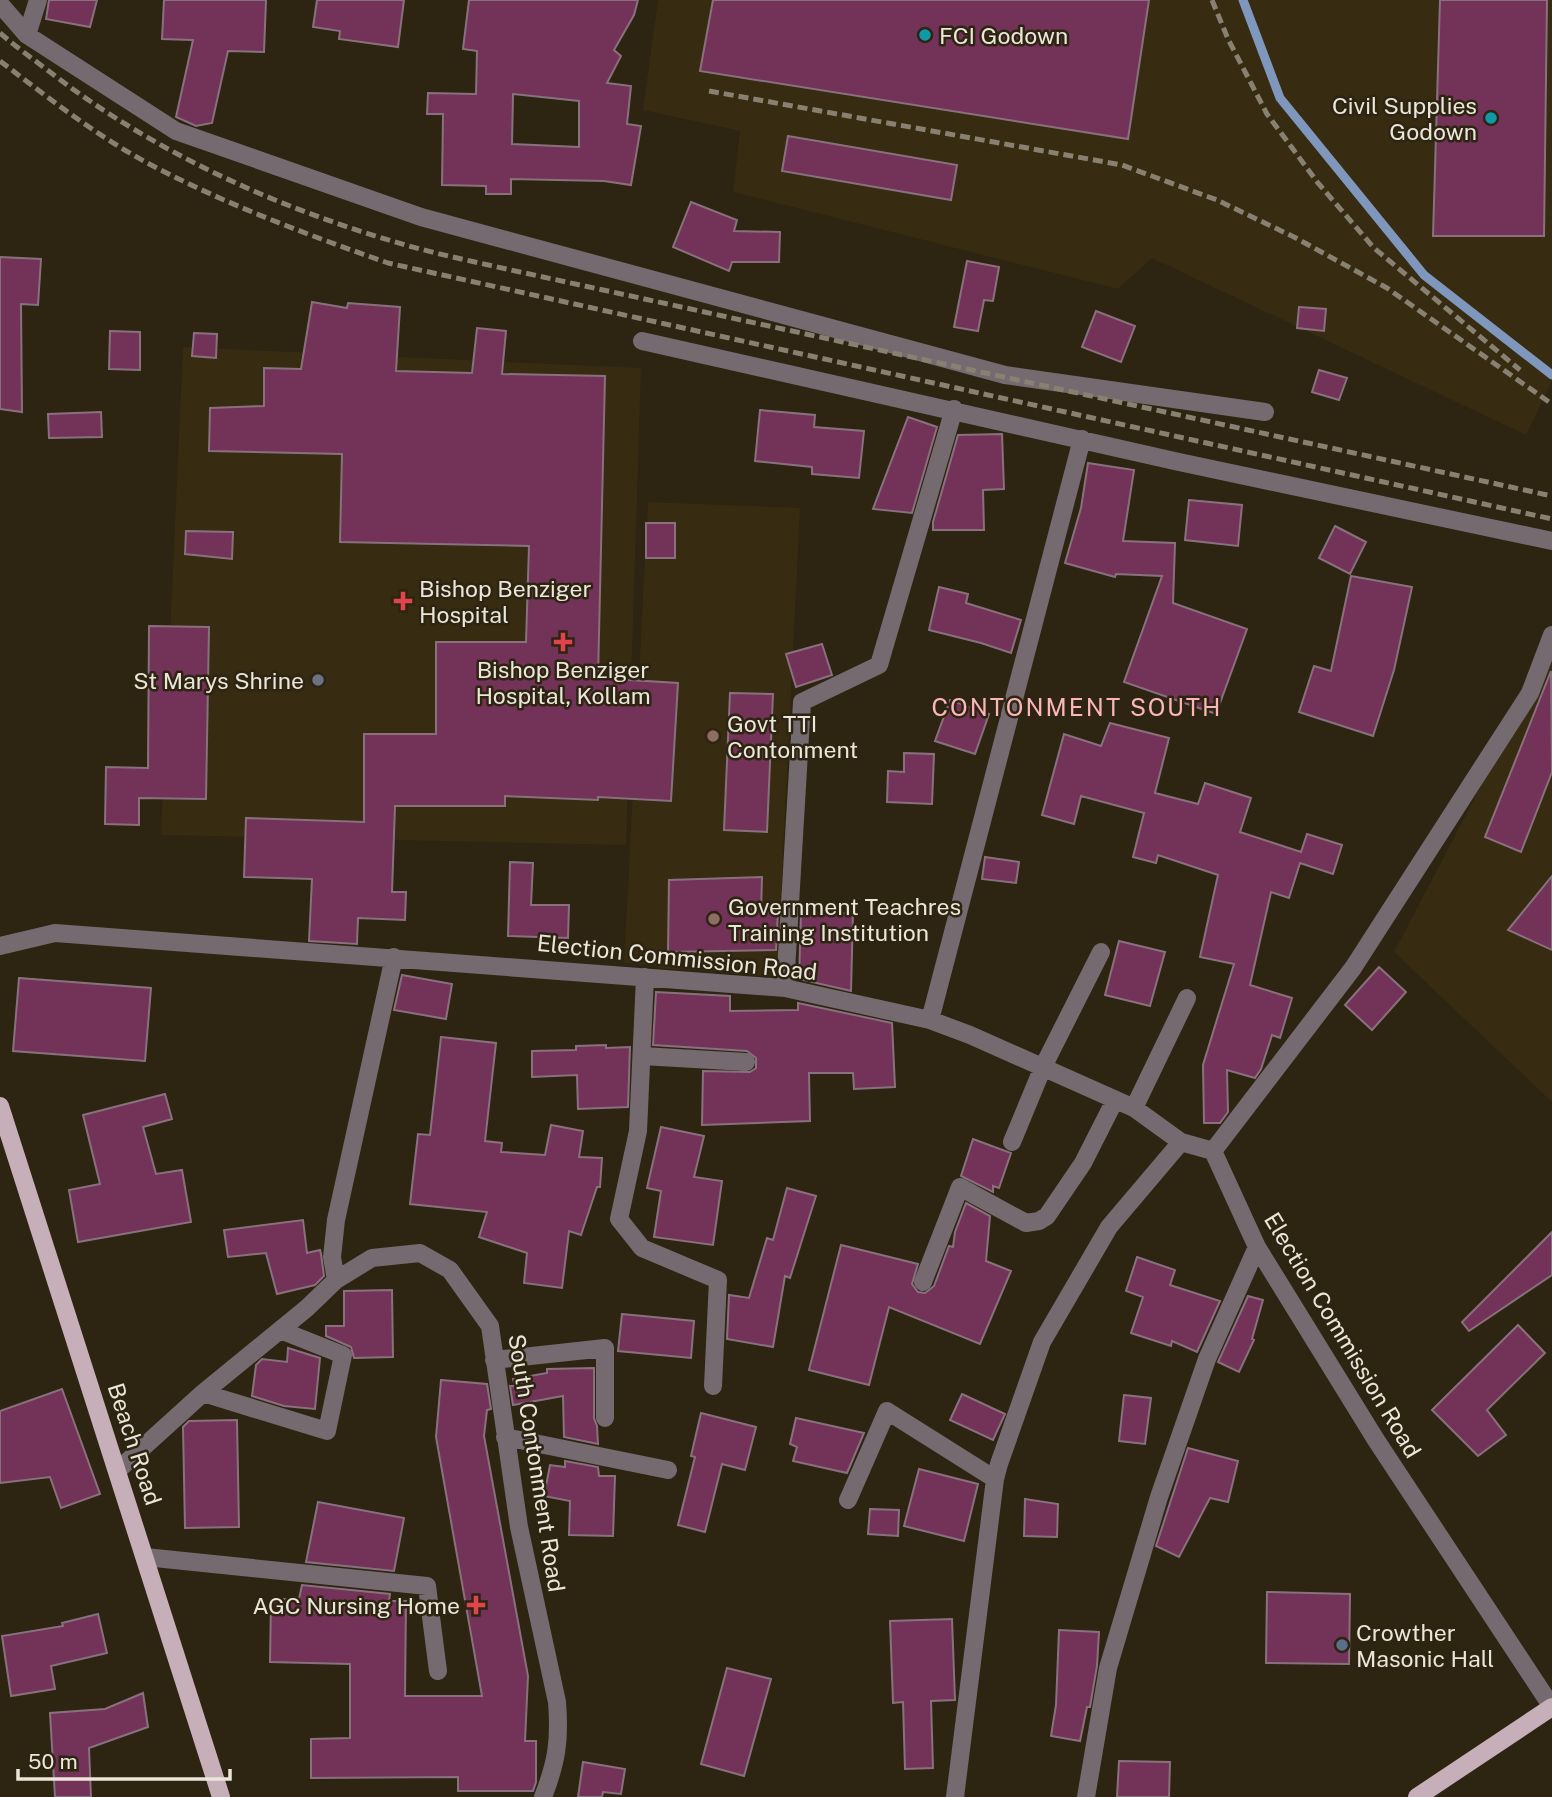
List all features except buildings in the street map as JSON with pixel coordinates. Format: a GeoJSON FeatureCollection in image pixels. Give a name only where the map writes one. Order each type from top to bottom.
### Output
{"type":"FeatureCollection","features":[{"type":"Feature","properties":{"kind":"main road","name":"Beach Road"},"geometry":{"type":"LineString","coordinates":[[0,1105],[221,1797]]}},
{"type":"Feature","properties":{"kind":"main road"},"geometry":{"type":"LineString","coordinates":[[1417,1797],[1552,1707]]}},
{"type":"Feature","properties":{"kind":"street"},"geometry":{"type":"LineString","coordinates":[[27,35],[38,0]]}},
{"type":"Feature","properties":{"kind":"street"},"geometry":{"type":"LineString","coordinates":[[0,4],[27,35],[176,131],[421,218],[1005,375],[1265,412]]}},
{"type":"Feature","properties":{"kind":"street"},"geometry":{"type":"LineString","coordinates":[[642,341],[954,409],[1179,462],[1552,541]]}},
{"type":"Feature","properties":{"kind":"street"},"geometry":{"type":"LineString","coordinates":[[786,988],[802,702],[879,665],[954,409]]}},
{"type":"Feature","properties":{"kind":"street"},"geometry":{"type":"LineString","coordinates":[[930,1020],[1082,439]]}},
{"type":"Feature","properties":{"kind":"street"},"geometry":{"type":"LineString","coordinates":[[1213,1151],[1353,968],[1530,693],[1552,635]]}},
{"type":"Feature","properties":{"kind":"street","name":"Election Commission Road"},"geometry":{"type":"LineString","coordinates":[[0,946],[55,933],[786,988],[930,1020],[1134,1108],[1181,1142],[1213,1151],[1257,1247],[1376,1440],[1552,1707]]}},
{"type":"Feature","properties":{"kind":"street"},"geometry":{"type":"LineString","coordinates":[[1012,1143],[1043,1067],[1101,952]]}},
{"type":"Feature","properties":{"kind":"street"},"geometry":{"type":"LineString","coordinates":[[337,1280],[332,1257],[337,1220],[394,957]]}},
{"type":"Feature","properties":{"kind":"street"},"geometry":{"type":"LineString","coordinates":[[645,977],[638,1131],[619,1219],[642,1248],[718,1280],[713,1386]]}},
{"type":"Feature","properties":{"kind":"street"},"geometry":{"type":"LineString","coordinates":[[1134,1108],[1187,998]]}},
{"type":"Feature","properties":{"kind":"street"},"geometry":{"type":"LineString","coordinates":[[642,1056],[746,1062]]}},
{"type":"Feature","properties":{"kind":"street"},"geometry":{"type":"LineString","coordinates":[[923,1282],[960,1187],[1026,1223],[1039,1221],[1047,1216],[1083,1163],[1115,1100]]}},
{"type":"Feature","properties":{"kind":"street"},"geometry":{"type":"LineString","coordinates":[[955,1797],[995,1479],[1042,1342],[1110,1227],[1181,1142]]}},
{"type":"Feature","properties":{"kind":"street"},"geometry":{"type":"LineString","coordinates":[[1086,1797],[1108,1668],[1159,1497],[1206,1359],[1257,1247]]}},
{"type":"Feature","properties":{"kind":"street","name":"South Contonment Road"},"geometry":{"type":"LineString","coordinates":[[118,1470],[202,1393],[337,1280],[372,1258],[420,1253],[450,1270],[490,1326],[519,1527],[557,1702],[559,1731],[555,1766],[543,1797]]}},
{"type":"Feature","properties":{"kind":"street"},"geometry":{"type":"LineString","coordinates":[[202,1393],[327,1431],[342,1355],[280,1330]]}},
{"type":"Feature","properties":{"kind":"street"},"geometry":{"type":"LineString","coordinates":[[494,1360],[605,1348],[605,1418]]}},
{"type":"Feature","properties":{"kind":"street"},"geometry":{"type":"LineString","coordinates":[[848,1500],[887,1411],[995,1479]]}},
{"type":"Feature","properties":{"kind":"street"},"geometry":{"type":"LineString","coordinates":[[505,1437],[668,1470]]}},
{"type":"Feature","properties":{"kind":"street"},"geometry":{"type":"LineString","coordinates":[[145,1557],[427,1587],[438,1671]]}},
{"type":"Feature","properties":{"kind":"shaded area"},"geometry":{"type":"Polygon","coordinates":[[[658,0],[1552,0],[1552,381],[1526,435],[1152,258],[1118,289],[733,192],[740,131],[643,110],[658,0]]]}},
{"type":"Feature","properties":{"kind":"shaded area","name":"Bishop Benziger Hospital"},"geometry":{"type":"Polygon","coordinates":[[[183,347],[641,368],[626,845],[161,835],[183,347]]]}},
{"type":"Feature","properties":{"kind":"shaded area","name":"Govt TTI Contonment"},"geometry":{"type":"Polygon","coordinates":[[[648,502],[800,508],[777,977],[624,963],[648,502]]]}},
{"type":"Feature","properties":{"kind":"shaded area"},"geometry":{"type":"Polygon","coordinates":[[[1552,651],[1552,1102],[1394,952],[1552,651]]]}},
{"type":"Feature","properties":{"kind":"waterway"},"geometry":{"type":"LineString","coordinates":[[1243,0],[1280,98],[1424,275],[1552,375]]}},
{"type":"Feature","properties":{"kind":"railway"},"geometry":{"type":"LineString","coordinates":[[1212,0],[1228,39],[1267,114],[1318,183],[1374,248],[1520,370]]}},
{"type":"Feature","properties":{"kind":"railway"},"geometry":{"type":"LineString","coordinates":[[0,33],[89,100],[170,150],[257,192],[346,227],[392,241],[511,270],[1552,496]]}},
{"type":"Feature","properties":{"kind":"railway"},"geometry":{"type":"LineString","coordinates":[[0,61],[95,131],[155,167],[270,219],[388,263],[1552,519]]}},
{"type":"Feature","properties":{"kind":"railway"},"geometry":{"type":"LineString","coordinates":[[709,91],[1122,165],[1217,200],[1294,237],[1387,288],[1552,404]]}},
{"type":"Feature","properties":{"kind":"place","name":"FCI Godown"},"geometry":{"type":"Point","coordinates":[925,35]}},
{"type":"Feature","properties":{"kind":"place","name":"Civil Supplies Godown"},"geometry":{"type":"Point","coordinates":[1491,118]}},
{"type":"Feature","properties":{"kind":"place","name":"Bishop Benziger Hospital"},"geometry":{"type":"Point","coordinates":[403,601]}},
{"type":"Feature","properties":{"kind":"place","name":"Bishop Benziger Hospital, Kollam"},"geometry":{"type":"Point","coordinates":[563,642]}},
{"type":"Feature","properties":{"kind":"place","name":"St Marys Shrine"},"geometry":{"type":"Point","coordinates":[318,680]}},
{"type":"Feature","properties":{"kind":"place","name":"Govt TTI Contonment"},"geometry":{"type":"Point","coordinates":[713,736]}},
{"type":"Feature","properties":{"kind":"place","name":"Government Teachres Training Institution"},"geometry":{"type":"Point","coordinates":[714,919]}},
{"type":"Feature","properties":{"kind":"place","name":"AGC Nursing Home"},"geometry":{"type":"Point","coordinates":[476,1605]}},
{"type":"Feature","properties":{"kind":"place","name":"Crowther Masonic Hall"},"geometry":{"type":"Point","coordinates":[1342,1645]}},
{"type":"Feature","properties":{"kind":"district","name":"CONTONMENT SOUTH"},"geometry":{"type":"Point","coordinates":[1077,707]}}]}
